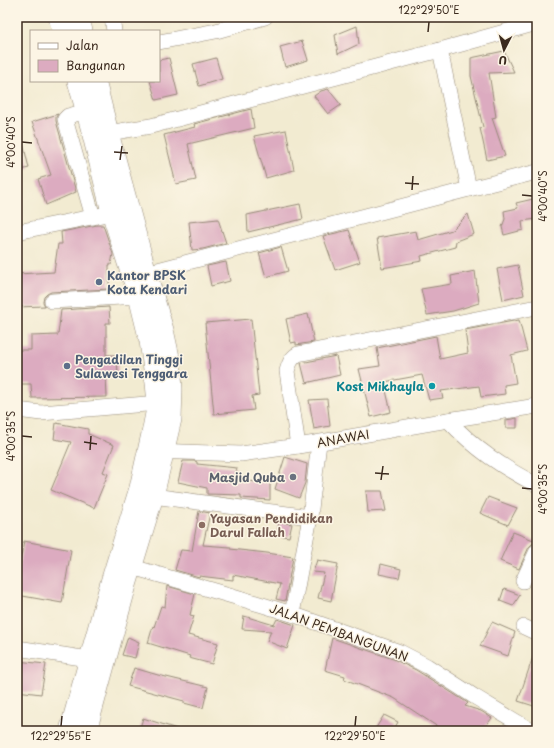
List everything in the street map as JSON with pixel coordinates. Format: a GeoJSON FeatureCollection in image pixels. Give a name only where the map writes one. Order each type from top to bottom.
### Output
{"type":"FeatureCollection","features":[{"type":"Feature","properties":{"kind":"highway"},"geometry":{"type":"LineString","coordinates":[[59,17],[63,30]]}},
{"type":"Feature","properties":{"kind":"highway"},"geometry":{"type":"LineString","coordinates":[[78,17],[82,30]]}},
{"type":"Feature","properties":{"kind":"highway"},"geometry":{"type":"LineString","coordinates":[[78,82],[87,111],[103,215],[129,266],[139,296],[150,340],[156,383],[158,403],[156,451],[159,469],[153,496],[137,524]]}},
{"type":"Feature","properties":{"kind":"highway"},"geometry":{"type":"LineString","coordinates":[[70,731],[112,579],[131,544],[137,524],[140,488],[170,418],[172,389],[170,362],[163,330],[146,273],[95,82]]}},
{"type":"Feature","properties":{"kind":"highway"},"geometry":{"type":"LineString","coordinates":[[86,731],[132,567],[131,544]]}},
{"type":"Feature","properties":{"kind":"street"},"geometry":{"type":"LineString","coordinates":[[112,17],[114,30]]}},
{"type":"Feature","properties":{"kind":"street"},"geometry":{"type":"LineString","coordinates":[[160,42],[216,31],[265,17]]}},
{"type":"Feature","properties":{"kind":"street"},"geometry":{"type":"LineString","coordinates":[[108,133],[151,126],[537,23]]}},
{"type":"Feature","properties":{"kind":"street"},"geometry":{"type":"LineString","coordinates":[[440,50],[469,189]]}},
{"type":"Feature","properties":{"kind":"street"},"geometry":{"type":"LineString","coordinates":[[146,273],[537,172]]}},
{"type":"Feature","properties":{"kind":"street"},"geometry":{"type":"LineString","coordinates":[[17,232],[103,215]]}},
{"type":"Feature","properties":{"kind":"street"},"geometry":{"type":"LineString","coordinates":[[52,301],[139,296]]}},
{"type":"Feature","properties":{"kind":"street"},"geometry":{"type":"LineString","coordinates":[[298,446],[287,371],[289,363],[294,356],[537,307]]}},
{"type":"Feature","properties":{"kind":"street"},"geometry":{"type":"LineString","coordinates":[[17,410],[41,413],[158,403]]}},
{"type":"Feature","properties":{"kind":"street","name":"ANAWAI"},"geometry":{"type":"LineString","coordinates":[[156,451],[241,454],[319,443],[537,406]]}},
{"type":"Feature","properties":{"kind":"street"},"geometry":{"type":"LineString","coordinates":[[448,420],[462,435],[485,454],[537,485]]}},
{"type":"Feature","properties":{"kind":"street"},"geometry":{"type":"LineString","coordinates":[[292,614],[310,517],[319,443]]}},
{"type":"Feature","properties":{"kind":"street"},"geometry":{"type":"LineString","coordinates":[[153,496],[310,517]]}},
{"type":"Feature","properties":{"kind":"street"},"geometry":{"type":"LineString","coordinates":[[523,581],[537,551]]}},
{"type":"Feature","properties":{"kind":"street","name":"JALAN PEMBANGUNAN"},"geometry":{"type":"LineString","coordinates":[[132,567],[236,596],[400,652],[427,666],[532,731]]}},
{"type":"Feature","properties":{"kind":"street"},"geometry":{"type":"LineString","coordinates":[[17,648],[90,659]]}},
{"type":"Feature","properties":{"kind":"building"},"geometry":{"type":"Polygon","coordinates":[[[357,26],[359,44],[338,54],[335,35],[357,26]]]}},
{"type":"Feature","properties":{"kind":"building"},"geometry":{"type":"Polygon","coordinates":[[[302,41],[308,60],[285,67],[280,47],[302,41]]]}},
{"type":"Feature","properties":{"kind":"building"},"geometry":{"type":"Polygon","coordinates":[[[504,51],[514,72],[489,73],[496,117],[492,118],[505,156],[487,160],[480,128],[483,127],[471,76],[471,58],[504,51]]]}},
{"type":"Feature","properties":{"kind":"building"},"geometry":{"type":"Polygon","coordinates":[[[169,58],[178,95],[156,100],[150,82],[160,82],[160,60],[169,58]]]}},
{"type":"Feature","properties":{"kind":"building"},"geometry":{"type":"Polygon","coordinates":[[[216,58],[222,79],[199,86],[193,64],[216,58]]]}},
{"type":"Feature","properties":{"kind":"building"},"geometry":{"type":"Polygon","coordinates":[[[328,89],[341,105],[328,114],[314,96],[321,91],[328,89]]]}},
{"type":"Feature","properties":{"kind":"building"},"geometry":{"type":"Polygon","coordinates":[[[251,109],[254,128],[188,144],[196,180],[176,184],[164,135],[195,127],[194,124],[251,109]]]}},
{"type":"Feature","properties":{"kind":"building"},"geometry":{"type":"Polygon","coordinates":[[[58,114],[56,121],[76,192],[46,205],[38,179],[51,175],[32,122],[58,114]]]}},
{"type":"Feature","properties":{"kind":"building"},"geometry":{"type":"Polygon","coordinates":[[[286,130],[294,170],[266,178],[254,136],[286,130]]]}},
{"type":"Feature","properties":{"kind":"building"},"geometry":{"type":"Polygon","coordinates":[[[17,135],[21,135],[29,168],[17,171],[17,135]]]}},
{"type":"Feature","properties":{"kind":"building"},"geometry":{"type":"Polygon","coordinates":[[[533,199],[537,219],[522,221],[523,230],[504,235],[502,227],[505,219],[504,211],[518,208],[516,203],[533,199]]]}},
{"type":"Feature","properties":{"kind":"building"},"geometry":{"type":"Polygon","coordinates":[[[300,204],[303,219],[248,232],[247,215],[300,204]]]}},
{"type":"Feature","properties":{"kind":"building"},"geometry":{"type":"Polygon","coordinates":[[[468,214],[474,234],[456,241],[455,247],[421,256],[422,261],[382,268],[377,238],[416,231],[418,240],[452,230],[468,214]]]}},
{"type":"Feature","properties":{"kind":"building"},"geometry":{"type":"Polygon","coordinates":[[[218,219],[226,243],[203,249],[192,250],[189,222],[218,219]]]}},
{"type":"Feature","properties":{"kind":"building"},"geometry":{"type":"Polygon","coordinates":[[[103,225],[113,254],[111,265],[109,265],[109,289],[51,292],[44,297],[43,302],[45,306],[17,307],[17,274],[54,272],[58,244],[62,244],[61,232],[103,225]]]}},
{"type":"Feature","properties":{"kind":"building"},"geometry":{"type":"Polygon","coordinates":[[[349,230],[360,262],[335,270],[323,236],[349,230]]]}},
{"type":"Feature","properties":{"kind":"building"},"geometry":{"type":"Polygon","coordinates":[[[281,247],[288,271],[266,277],[259,253],[281,247]]]}},
{"type":"Feature","properties":{"kind":"building"},"geometry":{"type":"Polygon","coordinates":[[[226,262],[230,281],[211,286],[207,266],[226,262]]]}},
{"type":"Feature","properties":{"kind":"building"},"geometry":{"type":"Polygon","coordinates":[[[518,265],[524,295],[503,300],[497,269],[518,265]]]}},
{"type":"Feature","properties":{"kind":"building"},"geometry":{"type":"Polygon","coordinates":[[[475,271],[479,303],[453,311],[427,315],[421,289],[452,284],[451,276],[475,271]]]}},
{"type":"Feature","properties":{"kind":"building","name":"Pengadilan Tinggi Sulawesi Tenggara"},"geometry":{"type":"Polygon","coordinates":[[[109,307],[110,323],[106,323],[106,355],[117,355],[118,377],[106,377],[107,397],[32,398],[31,384],[17,384],[17,350],[31,350],[31,336],[58,335],[61,310],[109,307]]]}},
{"type":"Feature","properties":{"kind":"building"},"geometry":{"type":"Polygon","coordinates":[[[308,314],[314,342],[296,345],[296,342],[291,343],[286,319],[308,314]]]}},
{"type":"Feature","properties":{"kind":"building"},"geometry":{"type":"Polygon","coordinates":[[[251,319],[259,395],[252,396],[254,410],[214,414],[205,323],[251,319]]]}},
{"type":"Feature","properties":{"kind":"building"},"geometry":{"type":"Polygon","coordinates":[[[519,320],[527,351],[511,355],[516,383],[504,385],[505,394],[481,397],[479,386],[441,391],[443,398],[429,400],[422,375],[384,382],[391,412],[371,417],[359,369],[380,366],[377,348],[436,336],[440,359],[468,353],[465,330],[519,320]]]}},
{"type":"Feature","properties":{"kind":"building"},"geometry":{"type":"Polygon","coordinates":[[[336,356],[340,375],[306,383],[301,363],[336,356]]]}},
{"type":"Feature","properties":{"kind":"building"},"geometry":{"type":"Polygon","coordinates":[[[327,399],[330,426],[314,429],[309,400],[327,399]]]}},
{"type":"Feature","properties":{"kind":"building"},"geometry":{"type":"Polygon","coordinates":[[[517,418],[517,428],[506,428],[506,420],[517,418]]]}},
{"type":"Feature","properties":{"kind":"building"},"geometry":{"type":"Polygon","coordinates":[[[56,423],[88,429],[88,434],[114,445],[103,472],[108,474],[94,508],[51,490],[71,442],[54,439],[56,423]]]}},
{"type":"Feature","properties":{"kind":"building","name":"Masjid Quba"},"geometry":{"type":"Polygon","coordinates":[[[285,457],[307,464],[305,483],[299,498],[275,489],[285,457]]]}},
{"type":"Feature","properties":{"kind":"building"},"geometry":{"type":"Polygon","coordinates":[[[183,461],[195,461],[197,464],[237,468],[235,480],[270,483],[270,500],[241,498],[241,495],[207,494],[207,488],[178,482],[183,461]]]}},
{"type":"Feature","properties":{"kind":"building"},"geometry":{"type":"Polygon","coordinates":[[[366,491],[382,491],[386,511],[368,512],[366,491]]]}},
{"type":"Feature","properties":{"kind":"building"},"geometry":{"type":"Polygon","coordinates":[[[488,497],[517,508],[508,525],[480,513],[488,497]]]}},
{"type":"Feature","properties":{"kind":"building"},"geometry":{"type":"Polygon","coordinates":[[[199,511],[210,513],[203,545],[230,547],[230,549],[293,557],[285,601],[276,599],[280,584],[233,575],[233,580],[199,577],[175,570],[181,550],[192,551],[199,511]]]}},
{"type":"Feature","properties":{"kind":"building"},"geometry":{"type":"Polygon","coordinates":[[[279,522],[292,524],[289,537],[277,535],[279,522]]]}},
{"type":"Feature","properties":{"kind":"building"},"geometry":{"type":"Polygon","coordinates":[[[513,532],[536,541],[529,547],[519,569],[500,561],[513,532]]]}},
{"type":"Feature","properties":{"kind":"building"},"geometry":{"type":"Polygon","coordinates":[[[24,541],[71,550],[62,603],[17,595],[17,579],[24,541]]]}},
{"type":"Feature","properties":{"kind":"building"},"geometry":{"type":"Polygon","coordinates":[[[317,560],[338,564],[331,601],[318,598],[324,573],[313,572],[317,560]]]}},
{"type":"Feature","properties":{"kind":"building"},"geometry":{"type":"Polygon","coordinates":[[[381,564],[401,569],[399,578],[379,574],[381,564]]]}},
{"type":"Feature","properties":{"kind":"building"},"geometry":{"type":"Polygon","coordinates":[[[167,586],[195,594],[190,615],[194,616],[188,635],[218,643],[212,664],[189,658],[190,656],[148,643],[161,606],[165,607],[167,586]]]}},
{"type":"Feature","properties":{"kind":"building"},"geometry":{"type":"Polygon","coordinates":[[[504,589],[520,595],[513,606],[500,601],[504,589]]]}},
{"type":"Feature","properties":{"kind":"building"},"geometry":{"type":"Polygon","coordinates":[[[244,616],[274,625],[277,619],[295,625],[287,649],[267,641],[271,631],[242,629],[244,616]]]}},
{"type":"Feature","properties":{"kind":"building"},"geometry":{"type":"Polygon","coordinates":[[[492,622],[515,632],[508,656],[480,646],[492,622]]]}},
{"type":"Feature","properties":{"kind":"building"},"geometry":{"type":"Polygon","coordinates":[[[128,637],[139,642],[135,658],[122,655],[128,637]]]}},
{"type":"Feature","properties":{"kind":"building"},"geometry":{"type":"Polygon","coordinates":[[[332,638],[393,659],[416,670],[468,703],[465,706],[481,711],[492,718],[482,731],[444,731],[394,698],[344,679],[345,676],[325,670],[332,638]]]}},
{"type":"Feature","properties":{"kind":"building"},"geometry":{"type":"Polygon","coordinates":[[[535,651],[537,651],[537,707],[518,701],[535,651]]]}},
{"type":"Feature","properties":{"kind":"building"},"geometry":{"type":"Polygon","coordinates":[[[17,661],[46,664],[41,694],[17,691],[17,661]]]}},
{"type":"Feature","properties":{"kind":"building"},"geometry":{"type":"Polygon","coordinates":[[[134,668],[208,687],[203,708],[184,703],[184,701],[128,686],[134,668]]]}},
{"type":"Feature","properties":{"kind":"building"},"geometry":{"type":"Polygon","coordinates":[[[384,715],[398,722],[393,731],[374,731],[384,715]]]}},
{"type":"Feature","properties":{"kind":"building"},"geometry":{"type":"Polygon","coordinates":[[[143,718],[177,729],[177,731],[139,731],[143,718]]]}},
{"type":"Feature","properties":{"kind":"place","name":"Kantor BPSK Kota Kendari"},"geometry":{"type":"Point","coordinates":[99,282]}},
{"type":"Feature","properties":{"kind":"place","name":"Pengadilan Tinggi Sulawesi Tenggara"},"geometry":{"type":"Point","coordinates":[67,366]}},
{"type":"Feature","properties":{"kind":"place","name":"Kost Mikhayla"},"geometry":{"type":"Point","coordinates":[432,386]}},
{"type":"Feature","properties":{"kind":"place","name":"Masjid Quba"},"geometry":{"type":"Point","coordinates":[293,477]}},
{"type":"Feature","properties":{"kind":"place","name":"Yayasan Pendidikan Darul Fallah"},"geometry":{"type":"Point","coordinates":[202,525]}}]}
